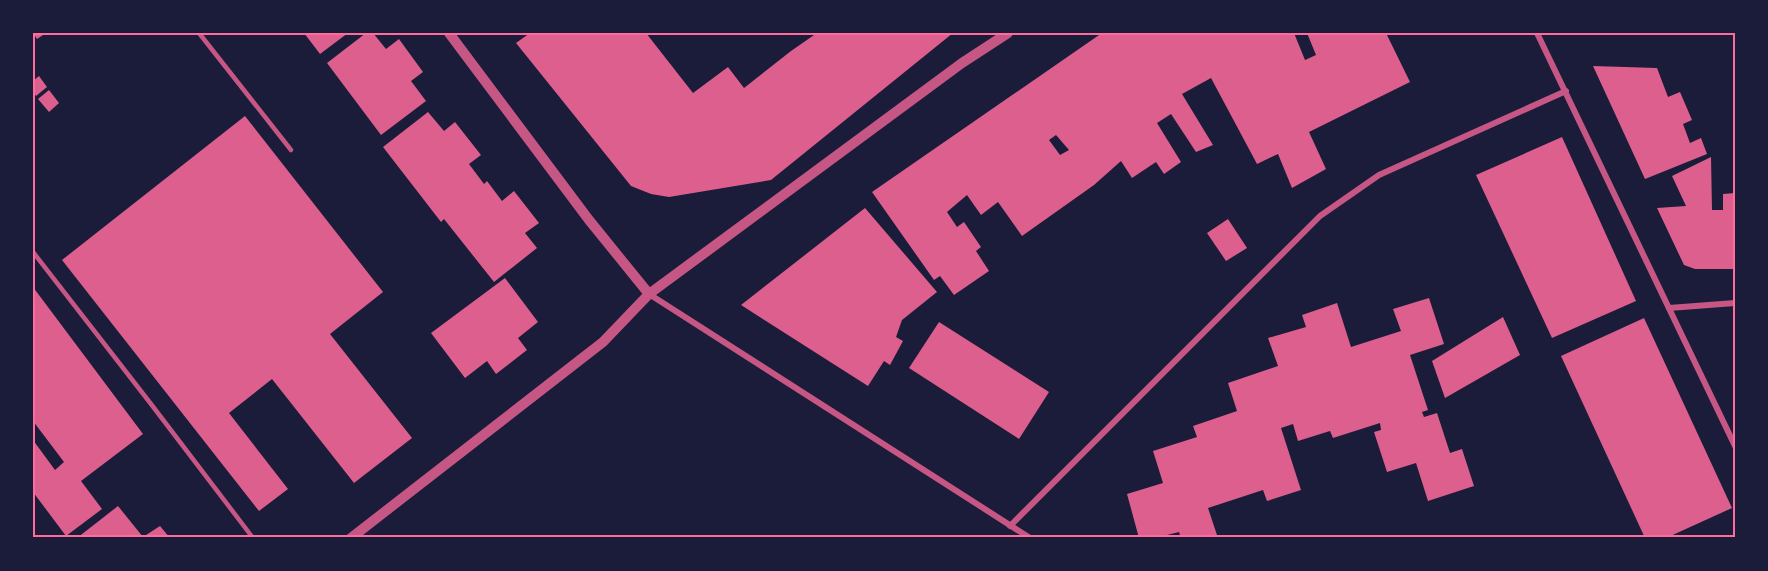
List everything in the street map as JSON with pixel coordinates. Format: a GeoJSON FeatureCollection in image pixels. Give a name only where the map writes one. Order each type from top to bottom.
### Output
{"type":"FeatureCollection","features":[{"type":"Feature","properties":{"kind":"street"},"geometry":{"type":"LineString","coordinates":[[449,33],[589,220],[649,294],[1030,538]]}},
{"type":"Feature","properties":{"kind":"street"},"geometry":{"type":"LineString","coordinates":[[351,538],[603,342],[649,294],[962,63],[1008,33]]}},
{"type":"Feature","properties":{"kind":"street"},"geometry":{"type":"LineString","coordinates":[[1537,33],[1735,446]]}},
{"type":"Feature","properties":{"kind":"street"},"geometry":{"type":"LineString","coordinates":[[1010,526],[1320,216],[1379,175],[1566,91]]}},
{"type":"Feature","properties":{"kind":"street"},"geometry":{"type":"LineString","coordinates":[[1669,308],[1735,303]]}},
{"type":"Feature","properties":{"kind":"lane"},"geometry":{"type":"LineString","coordinates":[[199,33],[291,150]]}},
{"type":"Feature","properties":{"kind":"lane"},"geometry":{"type":"LineString","coordinates":[[33,252],[252,538]]}},
{"type":"Feature","properties":{"kind":"building"},"geometry":{"type":"Polygon","coordinates":[[[33,33],[46,33],[37,39],[33,33]]]}},
{"type":"Feature","properties":{"kind":"building"},"geometry":{"type":"Polygon","coordinates":[[[304,33],[348,33],[320,54],[304,33]]]}},
{"type":"Feature","properties":{"kind":"building"},"geometry":{"type":"Polygon","coordinates":[[[366,33],[373,33],[386,49],[399,39],[423,72],[411,81],[426,101],[381,135],[327,63],[366,33]]]}},
{"type":"Feature","properties":{"kind":"building"},"geometry":{"type":"Polygon","coordinates":[[[530,33],[646,33],[693,93],[728,67],[744,88],[817,33],[953,33],[771,180],[669,197],[651,194],[631,186],[516,43],[530,33]]]}},
{"type":"Feature","properties":{"kind":"building"},"geometry":{"type":"Polygon","coordinates":[[[1102,33],[1294,33],[1305,60],[1316,55],[1307,33],[1386,33],[1410,82],[1309,132],[1326,169],[1292,188],[1278,154],[1257,164],[1211,78],[1182,94],[1213,145],[1196,152],[1171,114],[1157,123],[1181,162],[1164,174],[1156,162],[1132,178],[1121,161],[1094,185],[1022,236],[998,202],[981,215],[967,195],[947,212],[957,227],[964,222],[981,247],[976,251],[989,271],[954,295],[940,276],[934,280],[872,192],[1102,33]],[[1056,135],[1049,140],[1060,155],[1069,150],[1056,135]]]}},
{"type":"Feature","properties":{"kind":"building"},"geometry":{"type":"Polygon","coordinates":[[[1593,66],[1657,68],[1668,97],[1680,92],[1692,120],[1683,124],[1690,143],[1701,138],[1707,154],[1645,179],[1593,66]]]}},
{"type":"Feature","properties":{"kind":"building"},"geometry":{"type":"Polygon","coordinates":[[[39,76],[47,87],[36,96],[33,92],[33,81],[39,76]]]}},
{"type":"Feature","properties":{"kind":"building"},"geometry":{"type":"Polygon","coordinates":[[[49,90],[59,103],[49,112],[38,99],[49,90]]]}},
{"type":"Feature","properties":{"kind":"building"},"geometry":{"type":"Polygon","coordinates":[[[428,112],[444,131],[455,122],[481,155],[469,164],[484,184],[487,181],[502,201],[514,191],[539,223],[525,233],[537,248],[494,282],[444,219],[441,222],[383,147],[428,112]]]}},
{"type":"Feature","properties":{"kind":"building"},"geometry":{"type":"Polygon","coordinates":[[[245,116],[383,292],[330,334],[412,438],[354,483],[272,379],[229,413],[288,489],[259,511],[62,260],[245,116]]]}},
{"type":"Feature","properties":{"kind":"building"},"geometry":{"type":"Polygon","coordinates":[[[1562,137],[1636,301],[1552,338],[1476,175],[1562,137]]]}},
{"type":"Feature","properties":{"kind":"building"},"geometry":{"type":"Polygon","coordinates":[[[1711,157],[1712,210],[1723,210],[1723,194],[1735,193],[1735,269],[1695,269],[1684,265],[1657,208],[1686,206],[1672,176],[1711,157]]]}},
{"type":"Feature","properties":{"kind":"building"},"geometry":{"type":"Polygon","coordinates":[[[865,208],[937,292],[902,320],[896,337],[903,341],[890,365],[884,361],[868,386],[741,305],[865,208]]]}},
{"type":"Feature","properties":{"kind":"building"},"geometry":{"type":"Polygon","coordinates":[[[1228,219],[1247,248],[1226,261],[1207,233],[1228,219]]]}},
{"type":"Feature","properties":{"kind":"building"},"geometry":{"type":"Polygon","coordinates":[[[505,278],[538,322],[518,338],[527,350],[496,374],[487,361],[465,378],[431,333],[505,278]]]}},
{"type":"Feature","properties":{"kind":"building"},"geometry":{"type":"Polygon","coordinates":[[[33,287],[143,434],[81,481],[102,509],[66,536],[33,492],[33,440],[55,470],[64,462],[33,421],[33,287]]]}},
{"type":"Feature","properties":{"kind":"building"},"geometry":{"type":"Polygon","coordinates":[[[1429,298],[1444,344],[1410,355],[1428,410],[1422,412],[1424,417],[1437,413],[1450,453],[1462,449],[1474,486],[1428,501],[1416,463],[1387,472],[1374,432],[1381,430],[1380,423],[1333,438],[1330,431],[1298,441],[1293,424],[1281,428],[1301,490],[1267,501],[1263,490],[1208,508],[1218,538],[1181,538],[1179,532],[1155,538],[1139,538],[1127,494],[1163,483],[1153,451],[1197,437],[1193,426],[1237,411],[1228,383],[1278,366],[1268,338],[1306,327],[1302,315],[1337,303],[1351,347],[1401,331],[1393,309],[1429,298]]]}},
{"type":"Feature","properties":{"kind":"building"},"geometry":{"type":"Polygon","coordinates":[[[1503,317],[1520,355],[1445,398],[1432,361],[1503,317]]]}},
{"type":"Feature","properties":{"kind":"building"},"geometry":{"type":"Polygon","coordinates":[[[1644,318],[1732,508],[1666,538],[1645,538],[1561,356],[1644,318]]]}},
{"type":"Feature","properties":{"kind":"building"},"geometry":{"type":"Polygon","coordinates":[[[939,322],[1049,392],[1019,439],[909,368],[939,322]]]}},
{"type":"Feature","properties":{"kind":"building"},"geometry":{"type":"Polygon","coordinates":[[[118,506],[143,537],[160,526],[170,538],[77,538],[118,506]]]}}]}
